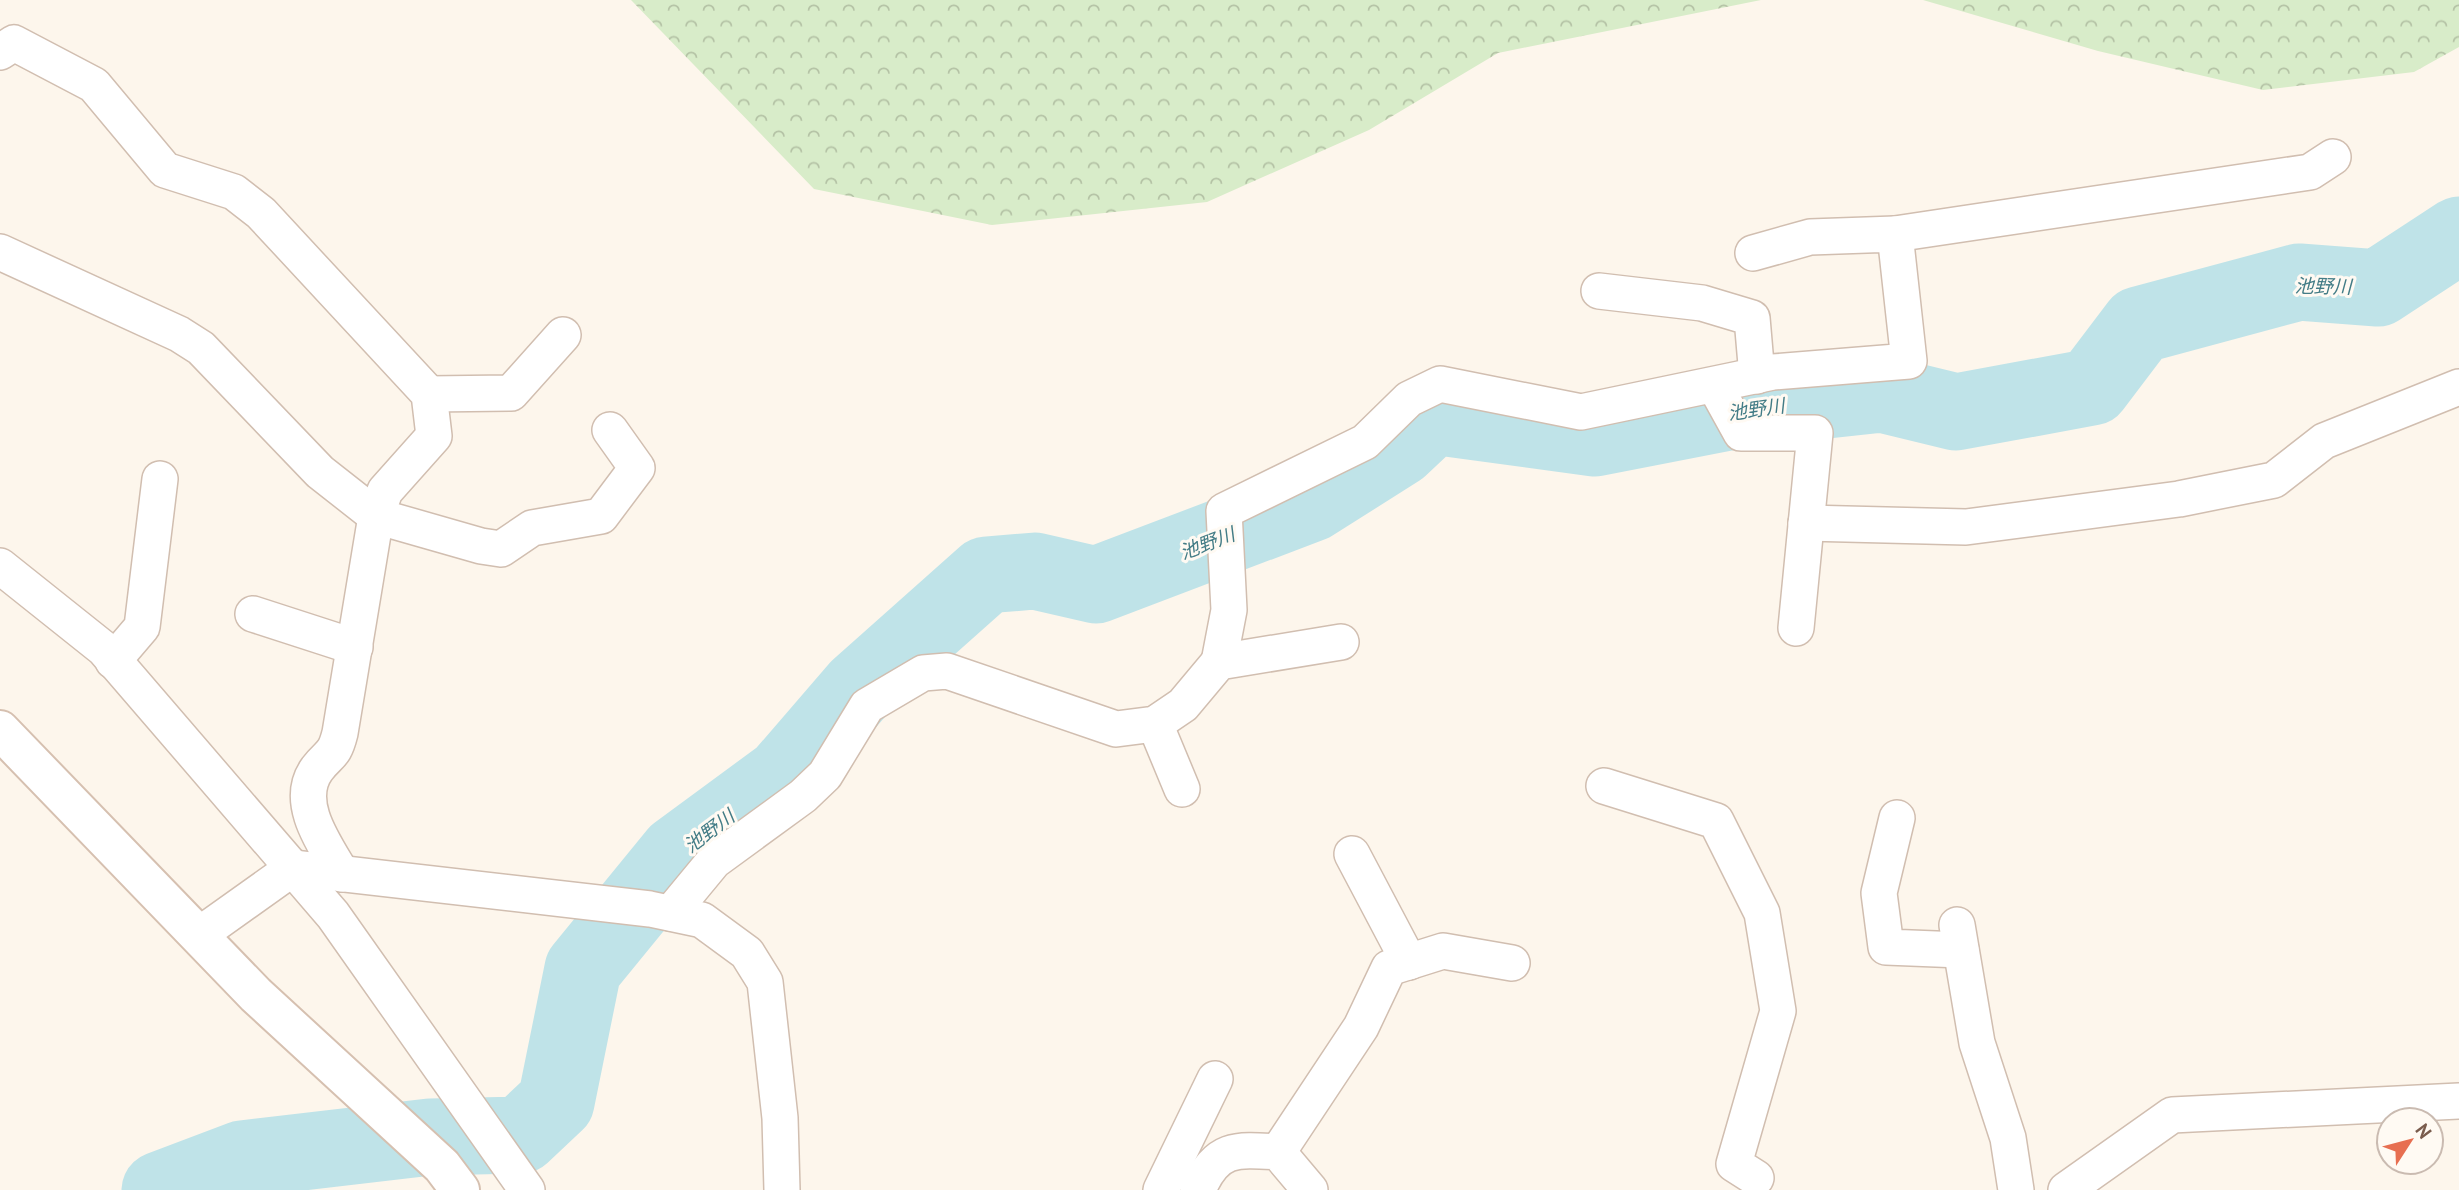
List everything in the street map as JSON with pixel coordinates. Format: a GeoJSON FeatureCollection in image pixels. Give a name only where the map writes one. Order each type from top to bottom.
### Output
{"type":"FeatureCollection","features":[{"type":"Feature","properties":{"kind":"street"},"geometry":{"type":"LineString","coordinates":[[0,52],[14,43],[94,85],[165,170],[234,192],[261,213],[429,394],[434,436],[385,491],[376,516],[335,753],[317,769],[308,789],[310,810],[320,838],[342,874]]}},
{"type":"Feature","properties":{"kind":"street"},"geometry":{"type":"LineString","coordinates":[[1753,253],[1810,237],[1895,234],[2310,172],[2333,157]]}},
{"type":"Feature","properties":{"kind":"street"},"geometry":{"type":"LineString","coordinates":[[646,909],[803,796],[825,775],[867,706],[923,673],[947,671],[1116,729],[1155,724],[1183,705],[1219,662],[1229,610],[1224,511],[1365,442],[1409,399],[1440,384],[1581,412],[1757,376],[1909,361],[1895,234]]}},
{"type":"Feature","properties":{"kind":"street"},"geometry":{"type":"LineString","coordinates":[[0,252],[179,334],[201,348],[320,472],[376,516],[481,546],[501,549],[532,528],[601,516],[637,468],[610,430]]}},
{"type":"Feature","properties":{"kind":"street"},"geometry":{"type":"LineString","coordinates":[[1599,291],[1702,303],[1752,318],[1757,376]]}},
{"type":"Feature","properties":{"kind":"street"},"geometry":{"type":"LineString","coordinates":[[429,394],[512,393],[564,335]]}},
{"type":"Feature","properties":{"kind":"street"},"geometry":{"type":"LineString","coordinates":[[1715,386],[1741,433],[1815,433],[1796,628]]}},
{"type":"Feature","properties":{"kind":"street"},"geometry":{"type":"LineString","coordinates":[[1806,523],[1966,527],[2179,499],[2274,480],[2324,440],[2459,387]]}},
{"type":"Feature","properties":{"kind":"street"},"geometry":{"type":"LineString","coordinates":[[113,661],[142,626],[160,479]]}},
{"type":"Feature","properties":{"kind":"street"},"geometry":{"type":"LineString","coordinates":[[0,566],[104,649],[333,915],[518,1178]]}},
{"type":"Feature","properties":{"kind":"street"},"geometry":{"type":"LineString","coordinates":[[253,614],[355,647]]}},
{"type":"Feature","properties":{"kind":"street"},"geometry":{"type":"LineString","coordinates":[[1219,662],[1342,642]]}},
{"type":"Feature","properties":{"kind":"street"},"geometry":{"type":"LineString","coordinates":[[1155,724],[1182,789]]}},
{"type":"Feature","properties":{"kind":"street"},"geometry":{"type":"LineString","coordinates":[[0,730],[256,995],[451,1178]]}},
{"type":"Feature","properties":{"kind":"street"},"geometry":{"type":"LineString","coordinates":[[1604,786],[1716,821],[1762,913],[1778,1011],[1734,1164],[1755,1179]]}},
{"type":"Feature","properties":{"kind":"street"},"geometry":{"type":"LineString","coordinates":[[1897,818],[1879,893],[1886,947],[1959,938],[1977,1043],[2008,1138],[2016,1190]]}},
{"type":"Feature","properties":{"kind":"street"},"geometry":{"type":"LineString","coordinates":[[1352,854],[1409,962]]}},
{"type":"Feature","properties":{"kind":"street"},"geometry":{"type":"LineString","coordinates":[[199,934],[293,868],[646,909],[702,920],[747,953],[765,982],[780,1118],[782,1190]]}},
{"type":"Feature","properties":{"kind":"street"},"geometry":{"type":"LineString","coordinates":[[1278,1152],[1361,1027],[1389,968],[1443,951],[1512,963]]}},
{"type":"Feature","properties":{"kind":"street"},"geometry":{"type":"LineString","coordinates":[[1161,1190],[1214,1079]]}},
{"type":"Feature","properties":{"kind":"street"},"geometry":{"type":"LineString","coordinates":[[2066,1190],[2172,1115],[2459,1101]]}},
{"type":"Feature","properties":{"kind":"street"},"geometry":{"type":"LineString","coordinates":[[1198,1190],[1207,1168],[1237,1149],[1278,1152],[1310,1190]]}},
{"type":"Feature","properties":{"kind":"green space"},"geometry":{"type":"Polygon","coordinates":[[[631,0],[1761,0],[1498,53],[1369,130],[1207,202],[992,225],[814,189],[631,0]]]}},
{"type":"Feature","properties":{"kind":"green space"},"geometry":{"type":"Polygon","coordinates":[[[1923,0],[2459,0],[2459,47],[2414,72],[2263,90],[2098,51],[1923,0]]]}},
{"type":"Feature","properties":{"kind":"waterway","name":"池野川"},"geometry":{"type":"LineString","coordinates":[[160,1190],[242,1159],[430,1137],[521,1135],[556,1102],[583,969],[677,854],[783,776],[859,688],[986,575],[1035,571],[1096,585],[1312,503],[1399,448],[1433,416],[1595,438],[1744,409],[1882,394],[1956,412],[2092,387],[2139,325],[2299,282],[2378,288],[2459,235]]}}]}
